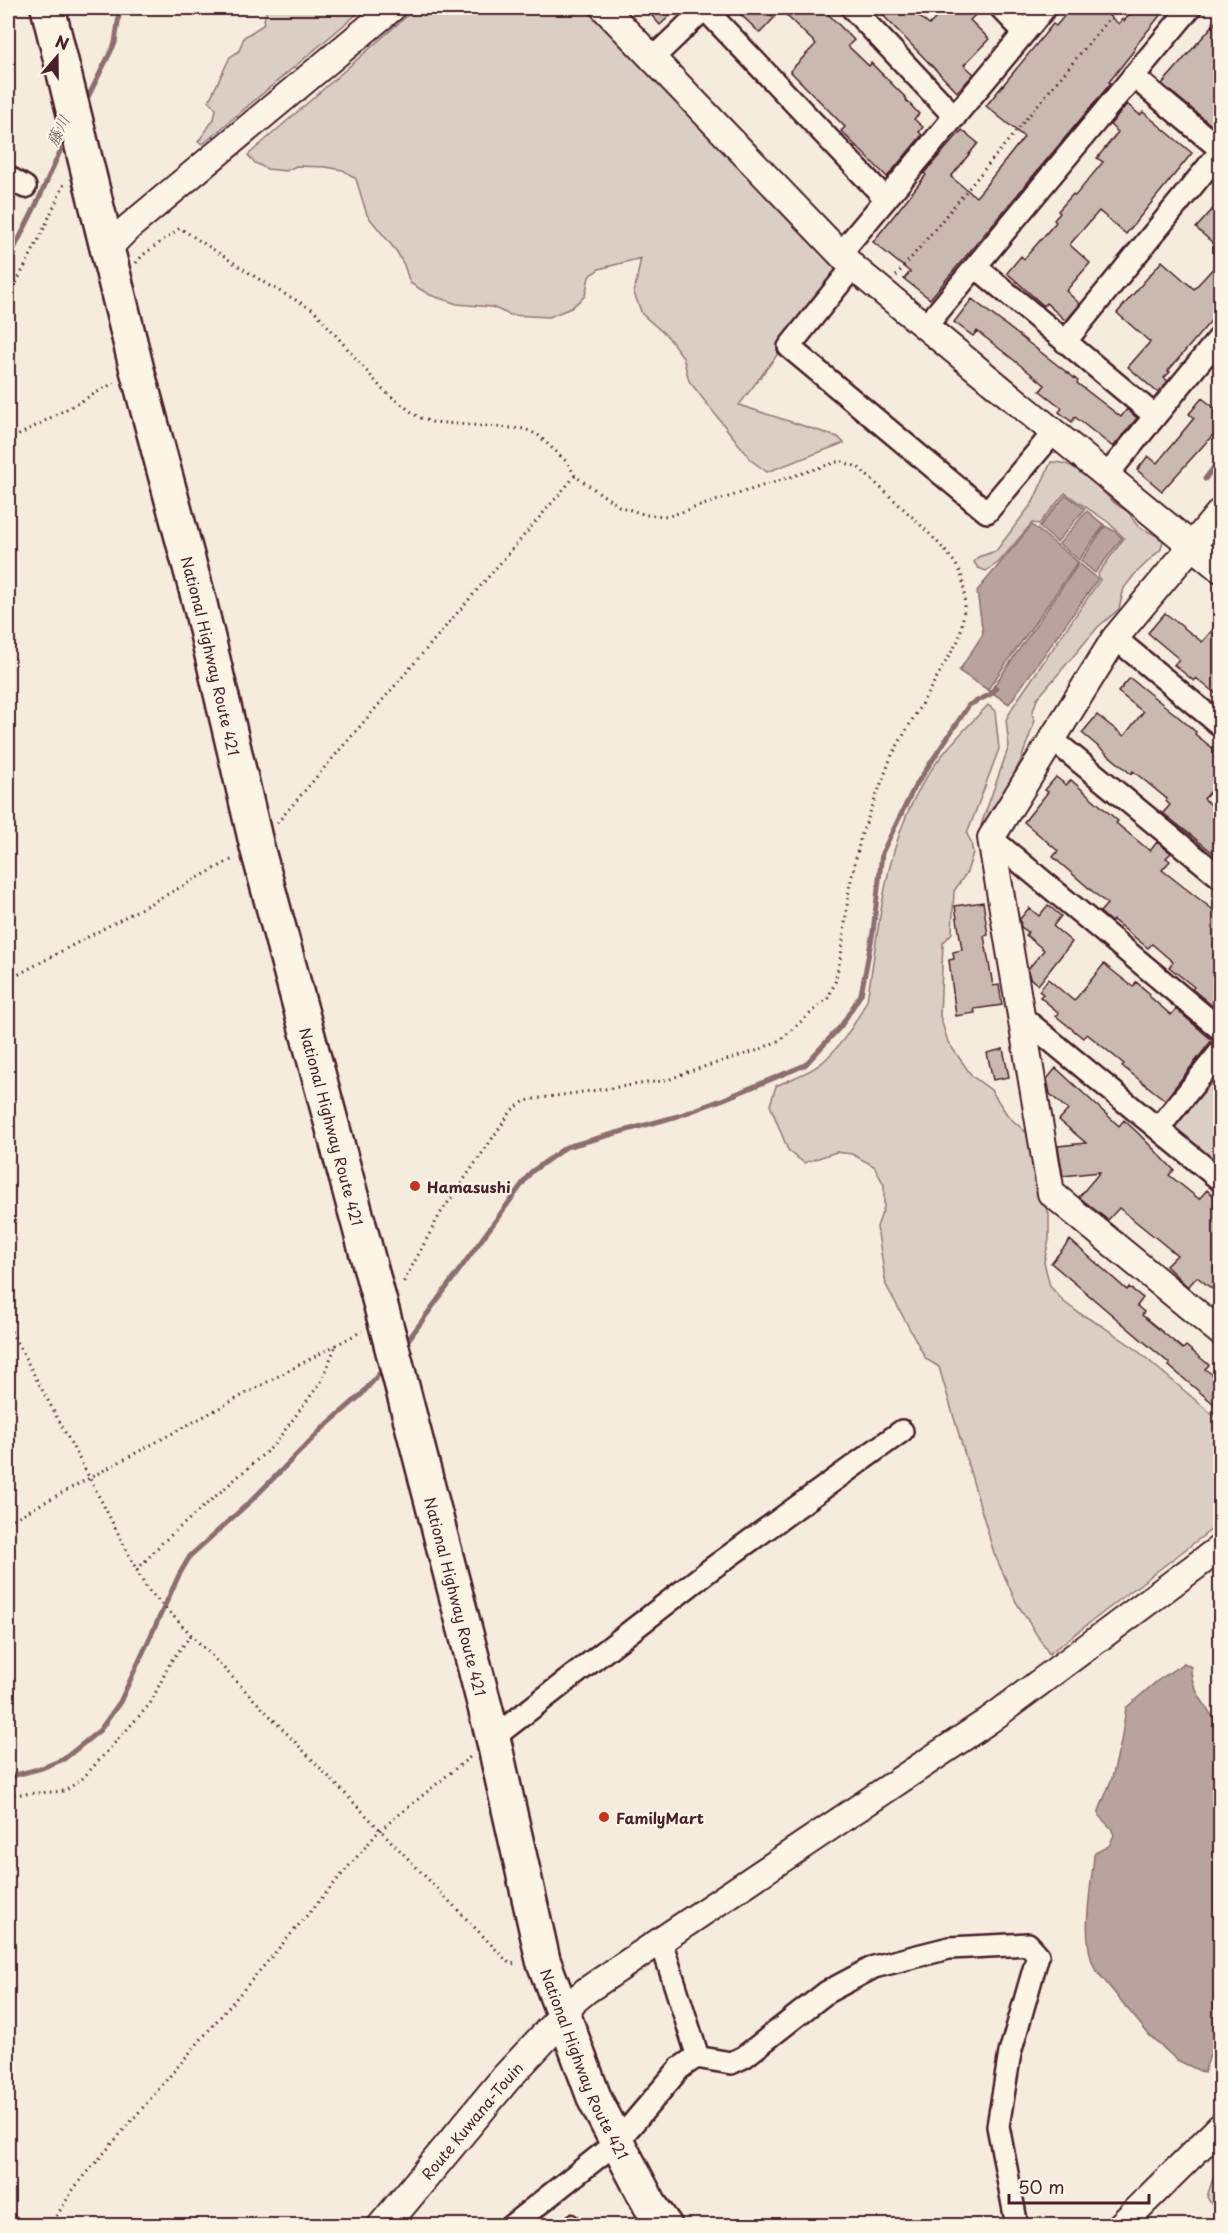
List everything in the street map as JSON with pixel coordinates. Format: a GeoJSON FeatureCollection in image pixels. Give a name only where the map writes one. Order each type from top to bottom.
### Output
{"type":"FeatureCollection","features":[{"type":"Feature","properties":{"kind":"highway","name":"National Highway Route 421"},"geometry":{"type":"LineString","coordinates":[[48,8],[137,370],[200,604],[257,847],[493,1738],[543,1960],[562,2017],[595,2100],[650,2205],[663,2225]]}},
{"type":"Feature","properties":{"kind":"main road","name":"Route Kuwana-Touin"},"geometry":{"type":"LineString","coordinates":[[383,2226],[507,2078],[562,2017]]}},
{"type":"Feature","properties":{"kind":"street"},"geometry":{"type":"LineString","coordinates":[[107,249],[129,227],[392,8]]}},
{"type":"Feature","properties":{"kind":"street"},"geometry":{"type":"LineString","coordinates":[[604,8],[846,261],[1221,569]]}},
{"type":"Feature","properties":{"kind":"street"},"geometry":{"type":"LineString","coordinates":[[653,58],[704,8],[886,199]]}},
{"type":"Feature","properties":{"kind":"street"},"geometry":{"type":"LineString","coordinates":[[852,8],[955,117]]}},
{"type":"Feature","properties":{"kind":"street"},"geometry":{"type":"LineString","coordinates":[[1001,8],[1024,32]]}},
{"type":"Feature","properties":{"kind":"street"},"geometry":{"type":"LineString","coordinates":[[1045,8],[886,199],[789,347],[987,512],[1054,432]]}},
{"type":"Feature","properties":{"kind":"street"},"geometry":{"type":"LineString","coordinates":[[926,326],[1190,8]]}},
{"type":"Feature","properties":{"kind":"street"},"geometry":{"type":"LineString","coordinates":[[1065,342],[1221,151],[1133,76]]}},
{"type":"Feature","properties":{"kind":"street"},"geometry":{"type":"LineString","coordinates":[[976,267],[1155,416]]}},
{"type":"Feature","properties":{"kind":"street"},"geometry":{"type":"LineString","coordinates":[[1107,475],[1221,337]]}},
{"type":"Feature","properties":{"kind":"street"},"geometry":{"type":"LineString","coordinates":[[1221,512],[1115,638],[991,838],[1051,1193],[1221,1332]]}},
{"type":"Feature","properties":{"kind":"street"},"geometry":{"type":"LineString","coordinates":[[1115,638],[1221,725]]}},
{"type":"Feature","properties":{"kind":"street"},"geometry":{"type":"LineString","coordinates":[[1052,739],[1221,877]]}},
{"type":"Feature","properties":{"kind":"street"},"geometry":{"type":"LineString","coordinates":[[991,838],[1221,1029]]}},
{"type":"Feature","properties":{"kind":"street"},"geometry":{"type":"LineString","coordinates":[[1022,1017],[1221,1180]]}},
{"type":"Feature","properties":{"kind":"street"},"geometry":{"type":"LineString","coordinates":[[1158,1129],[1221,1052]]}},
{"type":"Feature","properties":{"kind":"street"},"geometry":{"type":"LineString","coordinates":[[493,1738],[711,1569],[902,1431]]}},
{"type":"Feature","properties":{"kind":"street"},"geometry":{"type":"LineString","coordinates":[[562,2017],[575,2000],[587,1990],[988,1722],[1221,1548]]}},
{"type":"Feature","properties":{"kind":"street"},"geometry":{"type":"LineString","coordinates":[[661,1941],[698,2057]]}},
{"type":"Feature","properties":{"kind":"street"},"geometry":{"type":"LineString","coordinates":[[511,2226],[617,2142],[680,2068],[696,2057],[731,2063],[744,2057],[827,1992],[874,1967],[949,1948],[1028,1944],[1038,1955],[1010,2054],[998,2126],[1017,2226]]}},
{"type":"Feature","properties":{"kind":"street"},"geometry":{"type":"LineString","coordinates":[[1120,2226],[1221,2127]]}},
{"type":"Feature","properties":{"kind":"path"},"geometry":{"type":"LineString","coordinates":[[893,280],[1118,8]]}},
{"type":"Feature","properties":{"kind":"path"},"geometry":{"type":"LineString","coordinates":[[8,299],[83,147]]}},
{"type":"Feature","properties":{"kind":"path"},"geometry":{"type":"LineString","coordinates":[[8,1522],[337,1343],[386,1328],[440,1214],[512,1110],[525,1101],[668,1080],[756,1051],[780,1040],[828,998],[842,950],[849,889],[861,836],[892,755],[959,639],[963,623],[964,590],[960,572],[955,565],[944,550],[858,467],[848,462],[840,461],[669,516],[646,515],[619,506],[575,476],[568,463],[537,435],[525,429],[432,422],[418,417],[383,390],[314,310],[268,285],[180,228],[143,255],[118,293]]}},
{"type":"Feature","properties":{"kind":"path"},"geometry":{"type":"LineString","coordinates":[[8,441],[137,370]]}},
{"type":"Feature","properties":{"kind":"path"},"geometry":{"type":"LineString","coordinates":[[8,980],[167,893],[257,847],[575,476]]}},
{"type":"Feature","properties":{"kind":"path"},"geometry":{"type":"LineString","coordinates":[[8,1326],[146,1588],[510,1964],[543,1960]]}},
{"type":"Feature","properties":{"kind":"path"},"geometry":{"type":"LineString","coordinates":[[137,1570],[162,1543],[273,1446],[321,1382],[337,1343]]}},
{"type":"Feature","properties":{"kind":"path"},"geometry":{"type":"LineString","coordinates":[[8,1795],[65,1791],[82,1778],[150,1704],[171,1661],[192,1634]]}},
{"type":"Feature","properties":{"kind":"path"},"geometry":{"type":"LineString","coordinates":[[50,2226],[75,2187],[379,1831],[493,1738]]}},
{"type":"Feature","properties":{"kind":"shaded area"},"geometry":{"type":"Polygon","coordinates":[[[267,8],[364,8],[203,144],[198,142],[214,119],[216,109],[209,101],[230,57],[239,51],[244,37],[263,25],[267,8]]]}},
{"type":"Feature","properties":{"kind":"shaded area"},"geometry":{"type":"Polygon","coordinates":[[[416,8],[592,8],[834,264],[835,273],[832,283],[739,405],[838,437],[844,443],[767,472],[752,461],[689,381],[683,357],[668,337],[642,314],[634,293],[641,258],[599,269],[589,277],[585,296],[571,308],[549,317],[510,315],[492,307],[457,304],[430,295],[410,283],[397,252],[367,215],[356,179],[343,170],[325,167],[296,166],[286,171],[267,169],[255,163],[248,155],[416,8]]]}},
{"type":"Feature","properties":{"kind":"shaded area"},"geometry":{"type":"Polygon","coordinates":[[[1051,462],[1079,470],[1117,505],[1128,512],[1139,527],[1163,541],[1161,549],[1124,588],[1119,609],[1098,627],[1037,699],[1032,714],[1035,720],[1021,760],[989,821],[981,825],[1009,746],[1006,720],[1100,580],[1098,574],[1124,538],[1108,522],[1065,493],[1039,524],[1032,523],[999,562],[986,571],[978,568],[974,562],[978,557],[996,551],[1033,502],[1051,462]]]}},
{"type":"Feature","properties":{"kind":"shaded area"},"geometry":{"type":"Polygon","coordinates":[[[1066,495],[1085,509],[1057,542],[1039,527],[1066,495]]]}},
{"type":"Feature","properties":{"kind":"shaded area"},"geometry":{"type":"Polygon","coordinates":[[[1087,511],[1104,525],[1079,560],[1059,544],[1087,511]]]}},
{"type":"Feature","properties":{"kind":"shaded area"},"geometry":{"type":"Polygon","coordinates":[[[1032,525],[1078,562],[988,689],[991,690],[1079,563],[1098,579],[1009,704],[959,671],[983,634],[977,591],[1032,525]]]}},
{"type":"Feature","properties":{"kind":"shaded area"},"geometry":{"type":"Polygon","coordinates":[[[1105,526],[1122,538],[1095,573],[1081,561],[1105,526]]]}},
{"type":"Feature","properties":{"kind":"shaded area"},"geometry":{"type":"Polygon","coordinates":[[[988,705],[995,711],[999,749],[967,834],[973,853],[967,872],[954,891],[952,933],[943,943],[940,1016],[948,1042],[972,1076],[991,1090],[1008,1116],[1030,1136],[1041,1198],[1049,1214],[1049,1240],[1044,1262],[1050,1286],[1064,1302],[1133,1347],[1220,1421],[1220,1523],[1049,1654],[1016,1602],[994,1553],[939,1367],[926,1359],[886,1285],[877,1227],[884,1207],[884,1185],[874,1166],[852,1154],[836,1152],[804,1163],[788,1150],[770,1105],[776,1086],[821,1064],[838,1046],[859,1016],[867,1000],[889,869],[905,819],[931,770],[988,705]]]}},
{"type":"Feature","properties":{"kind":"shaded area"},"geometry":{"type":"Polygon","coordinates":[[[1214,1075],[1220,1081],[1220,1169],[1176,1132],[1173,1126],[1214,1075]]]}},
{"type":"Feature","properties":{"kind":"shaded area"},"geometry":{"type":"Polygon","coordinates":[[[1184,1663],[1191,1667],[1197,1691],[1220,1728],[1220,2025],[1204,2073],[1177,2060],[1150,2036],[1095,1969],[1088,1943],[1087,1928],[1094,1856],[1095,1853],[1109,1846],[1114,1835],[1111,1828],[1099,1816],[1099,1811],[1112,1778],[1126,1708],[1157,1681],[1184,1663]]]}},
{"type":"Feature","properties":{"kind":"shaded area"},"geometry":{"type":"Polygon","coordinates":[[[1220,2166],[1220,2225],[1218,2226],[1215,2211],[1207,2197],[1220,2166]]]}},
{"type":"Feature","properties":{"kind":"building"},"geometry":{"type":"Polygon","coordinates":[[[645,8],[678,8],[660,25],[645,8]]]}},
{"type":"Feature","properties":{"kind":"building"},"geometry":{"type":"Polygon","coordinates":[[[734,8],[763,8],[774,18],[760,33],[734,8]]]}},
{"type":"Feature","properties":{"kind":"building"},"geometry":{"type":"Polygon","coordinates":[[[796,8],[822,8],[854,40],[848,46],[869,66],[871,63],[919,114],[914,119],[923,127],[919,132],[922,135],[887,177],[841,131],[845,127],[790,71],[816,44],[787,16],[796,8]]]}},
{"type":"Feature","properties":{"kind":"building"},"geometry":{"type":"Polygon","coordinates":[[[876,8],[910,8],[929,25],[946,8],[983,8],[970,20],[989,39],[964,65],[974,74],[957,92],[876,8]]]}},
{"type":"Feature","properties":{"kind":"building"},"geometry":{"type":"Polygon","coordinates":[[[1071,8],[1099,8],[1119,24],[1135,8],[1166,8],[1109,82],[1111,83],[930,299],[904,279],[910,272],[873,242],[926,175],[924,173],[962,130],[978,143],[951,177],[976,197],[982,190],[1024,137],[986,106],[1053,24],[1056,26],[1071,8]]]}},
{"type":"Feature","properties":{"kind":"building"},"geometry":{"type":"Polygon","coordinates":[[[1221,16],[1221,123],[1216,129],[1162,84],[1221,16]]]}},
{"type":"Feature","properties":{"kind":"building"},"geometry":{"type":"Polygon","coordinates":[[[1127,104],[1140,115],[1143,112],[1192,153],[1126,234],[1099,211],[1071,243],[1070,245],[1090,263],[1066,291],[1080,304],[1066,321],[1046,303],[1044,306],[1007,273],[1021,256],[1024,259],[1056,222],[1054,220],[1060,213],[1058,211],[1073,194],[1075,196],[1103,162],[1097,158],[1118,132],[1110,125],[1127,104]]]}},
{"type":"Feature","properties":{"kind":"building"},"geometry":{"type":"Polygon","coordinates":[[[1221,200],[1221,250],[1196,228],[1221,200]]]}},
{"type":"Feature","properties":{"kind":"building"},"geometry":{"type":"Polygon","coordinates":[[[1221,260],[1221,309],[1168,371],[1170,372],[1164,378],[1168,381],[1158,393],[1128,367],[1150,342],[1117,313],[1162,261],[1194,289],[1221,260]]]}},
{"type":"Feature","properties":{"kind":"building"},"geometry":{"type":"Polygon","coordinates":[[[972,299],[1121,417],[1127,409],[1137,418],[1113,447],[1075,417],[1072,422],[1059,412],[1062,408],[1040,391],[1045,385],[977,331],[973,336],[954,322],[972,299]]]}},
{"type":"Feature","properties":{"kind":"building"},"geometry":{"type":"Polygon","coordinates":[[[1202,398],[1221,413],[1221,426],[1162,491],[1137,470],[1148,456],[1157,463],[1194,418],[1189,414],[1202,398]]]}},
{"type":"Feature","properties":{"kind":"building"},"geometry":{"type":"Polygon","coordinates":[[[1165,613],[1202,642],[1221,620],[1221,698],[1196,678],[1194,681],[1174,665],[1179,659],[1148,633],[1165,613]]]}},
{"type":"Feature","properties":{"kind":"building"},"geometry":{"type":"Polygon","coordinates":[[[1130,678],[1221,755],[1221,780],[1204,799],[1221,813],[1221,859],[1163,813],[1170,805],[1167,799],[1133,771],[1131,774],[1082,733],[1097,715],[1124,736],[1143,712],[1118,692],[1130,678]]]}},
{"type":"Feature","properties":{"kind":"building"},"geometry":{"type":"Polygon","coordinates":[[[1056,777],[1066,785],[1071,780],[1118,821],[1116,823],[1150,851],[1157,842],[1171,853],[1166,858],[1170,861],[1162,870],[1221,916],[1221,1013],[1169,967],[1173,962],[1152,944],[1148,948],[1100,912],[1107,904],[1053,857],[1058,851],[1024,822],[1048,792],[1045,790],[1056,777]]]}},
{"type":"Feature","properties":{"kind":"building"},"geometry":{"type":"Polygon","coordinates":[[[983,902],[988,935],[984,936],[993,986],[999,985],[1002,1005],[974,1009],[975,1013],[956,1016],[949,960],[954,959],[953,952],[962,950],[955,906],[983,902]]]}},
{"type":"Feature","properties":{"kind":"building"},"geometry":{"type":"Polygon","coordinates":[[[1048,905],[1061,916],[1053,926],[1072,942],[1038,985],[1030,978],[1028,969],[1044,950],[1026,935],[1028,932],[1021,927],[1020,919],[1029,908],[1039,916],[1048,905]]]}},
{"type":"Feature","properties":{"kind":"building"},"geometry":{"type":"Polygon","coordinates":[[[1104,964],[1133,987],[1136,982],[1171,1015],[1176,1009],[1212,1040],[1165,1100],[1122,1066],[1124,1064],[1087,1034],[1083,1038],[1056,1016],[1059,1013],[1040,997],[1043,994],[1039,991],[1048,979],[1074,1001],[1104,964]]]}},
{"type":"Feature","properties":{"kind":"building"},"geometry":{"type":"Polygon","coordinates":[[[1003,1049],[1009,1077],[993,1080],[987,1053],[1003,1049]]]}},
{"type":"Feature","properties":{"kind":"building"},"geometry":{"type":"Polygon","coordinates":[[[1056,1068],[1119,1126],[1124,1120],[1139,1134],[1174,1170],[1169,1175],[1199,1199],[1207,1190],[1221,1202],[1221,1296],[1197,1277],[1188,1287],[1166,1266],[1177,1255],[1119,1208],[1108,1220],[1079,1197],[1100,1172],[1063,1176],[1058,1146],[1086,1143],[1059,1120],[1068,1110],[1050,1094],[1047,1079],[1056,1068]]]}},
{"type":"Feature","properties":{"kind":"building"},"geometry":{"type":"Polygon","coordinates":[[[1070,1240],[1127,1290],[1129,1287],[1143,1298],[1137,1306],[1144,1312],[1142,1315],[1183,1349],[1186,1346],[1209,1365],[1205,1369],[1221,1381],[1221,1410],[1051,1263],[1070,1240]]]}},
{"type":"Feature","properties":{"kind":"waterway","name":"藤川"},"geometry":{"type":"LineString","coordinates":[[85,103],[115,43],[120,8]]}},
{"type":"Feature","properties":{"kind":"waterway","name":"藤川"},"geometry":{"type":"LineString","coordinates":[[8,261],[66,138]]}},
{"type":"Feature","properties":{"kind":"waterway"},"geometry":{"type":"LineString","coordinates":[[1205,479],[1220,459]]}},
{"type":"Feature","properties":{"kind":"waterway"},"geometry":{"type":"LineString","coordinates":[[403,1347],[531,1172],[566,1147],[678,1116],[805,1065],[841,1026],[861,994],[873,932],[882,853],[914,788],[969,705],[993,693],[996,688]]}},
{"type":"Feature","properties":{"kind":"waterway"},"geometry":{"type":"LineString","coordinates":[[8,1777],[42,1768],[64,1759],[100,1730],[120,1702],[190,1556],[252,1500],[323,1428],[361,1395],[385,1367]]}},
{"type":"Feature","properties":{"kind":"place","name":"Hamasushi"},"geometry":{"type":"Point","coordinates":[415,1186]}},
{"type":"Feature","properties":{"kind":"place","name":"FamilyMart"},"geometry":{"type":"Point","coordinates":[604,1817]}}]}
